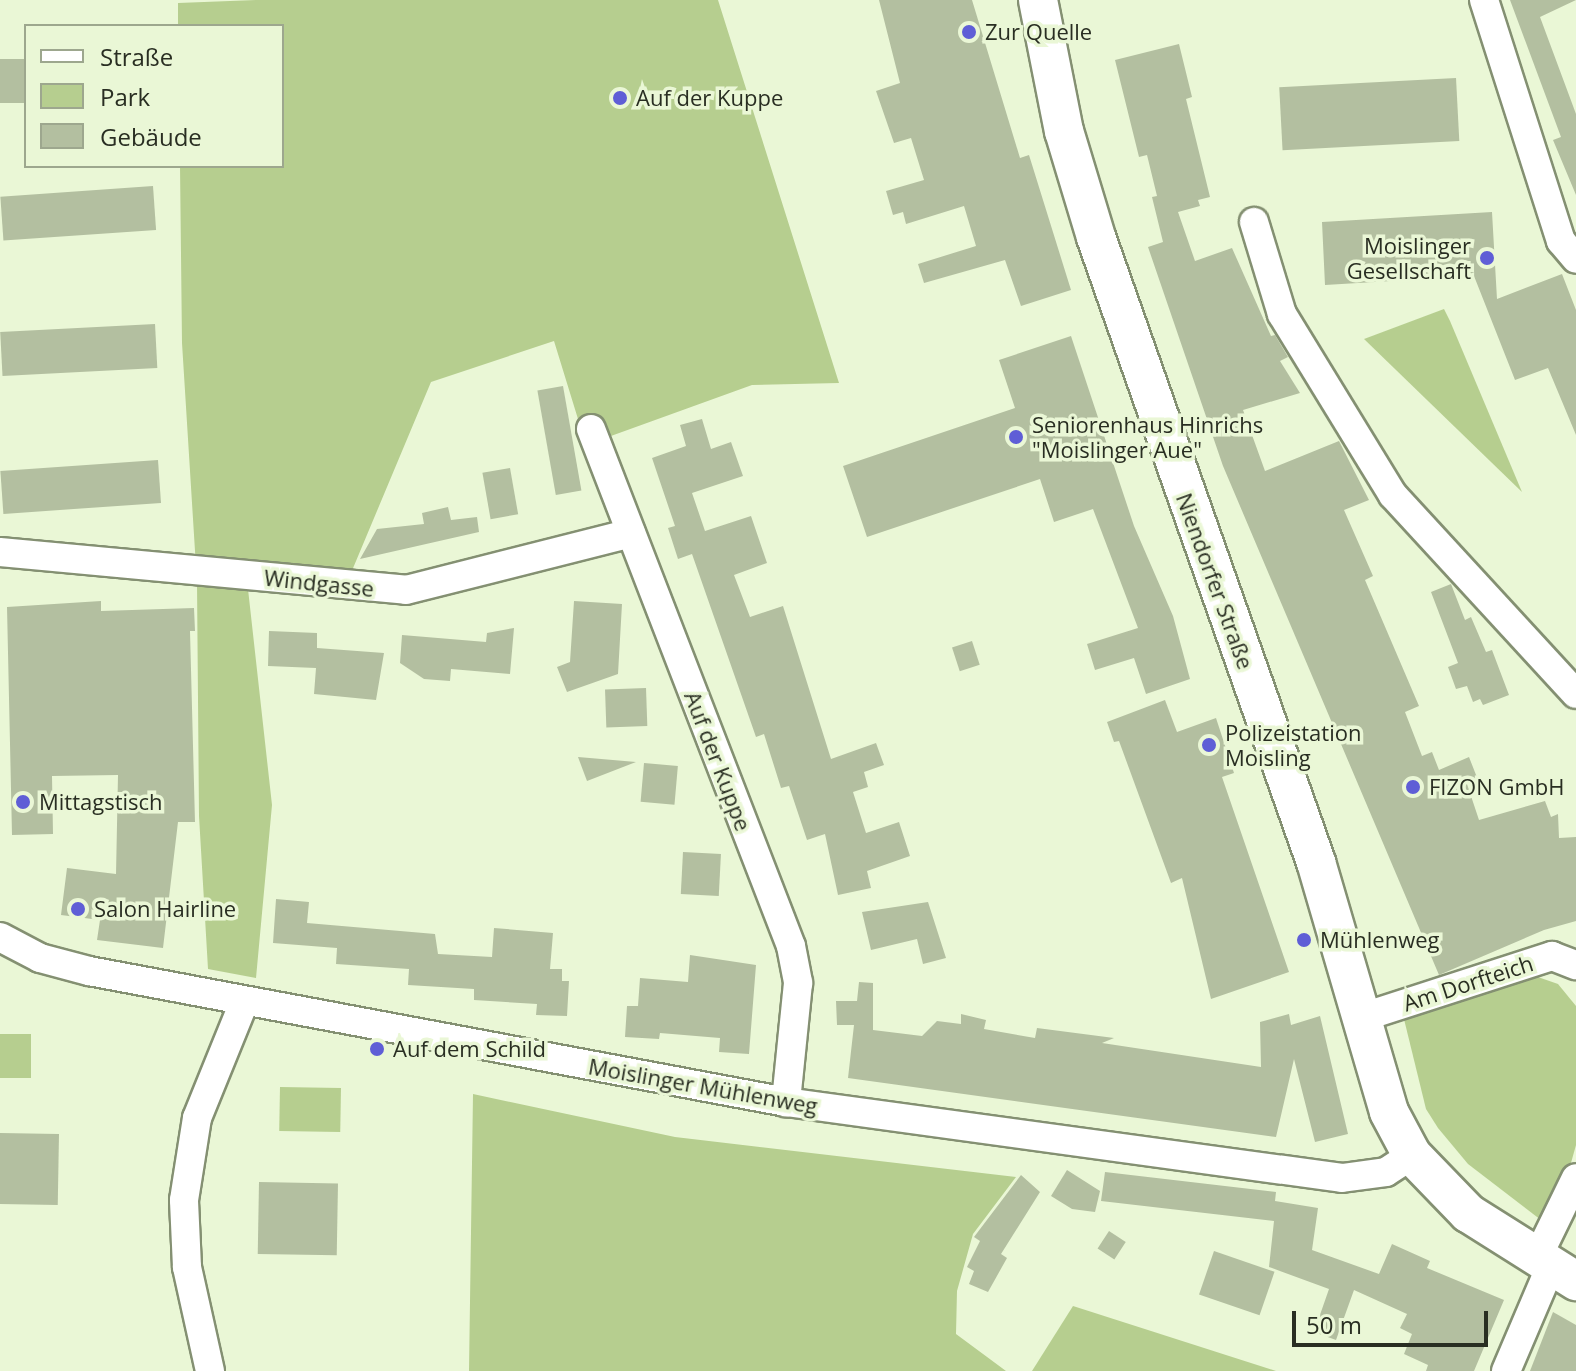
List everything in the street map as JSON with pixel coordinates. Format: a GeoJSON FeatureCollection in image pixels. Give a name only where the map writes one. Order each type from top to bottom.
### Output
{"type":"FeatureCollection","features":[{"type":"Feature","properties":{"kind":"main road","name":"Niendorfer Straße"},"geometry":{"type":"LineString","coordinates":[[1038,0],[1064,131],[1096,237],[1316,862],[1389,1112],[1412,1155],[1468,1213],[1554,1270]]}},
{"type":"Feature","properties":{"kind":"street"},"geometry":{"type":"LineString","coordinates":[[1484,0],[1561,241],[1576,259]]}},
{"type":"Feature","properties":{"kind":"street"},"geometry":{"type":"LineString","coordinates":[[1254,222],[1282,314],[1393,495],[1576,694]]}},
{"type":"Feature","properties":{"kind":"street","name":"Auf der Kuppe"},"geometry":{"type":"LineString","coordinates":[[591,429],[791,946],[798,983],[786,1102]]}},
{"type":"Feature","properties":{"kind":"street","name":"Windgasse"},"geometry":{"type":"LineString","coordinates":[[0,552],[406,590],[631,533]]}},
{"type":"Feature","properties":{"kind":"street","name":"Moislinger Mühlenweg"},"geometry":{"type":"LineString","coordinates":[[0,937],[40,958],[79,969],[786,1102],[1342,1178],[1386,1172],[1412,1155]]}},
{"type":"Feature","properties":{"kind":"street","name":"Am Dorfteich"},"geometry":{"type":"LineString","coordinates":[[1360,1018],[1552,956],[1576,965]]}},
{"type":"Feature","properties":{"kind":"street"},"geometry":{"type":"LineString","coordinates":[[210,1371],[187,1267],[184,1200],[197,1118],[244,1002]]}},
{"type":"Feature","properties":{"kind":"street"},"geometry":{"type":"LineString","coordinates":[[1506,1371],[1554,1270],[1576,1178]]}},
{"type":"Feature","properties":{"kind":"green space"},"geometry":{"type":"Polygon","coordinates":[[[256,0],[718,0],[839,383],[752,385],[586,445],[554,341],[431,382],[351,573],[248,589],[272,805],[256,978],[208,969],[199,816],[197,583],[182,343],[180,168],[284,168],[284,24],[178,24],[178,3],[256,0]]]}},
{"type":"Feature","properties":{"kind":"green space"},"geometry":{"type":"Polygon","coordinates":[[[1444,309],[1450,321],[1522,492],[1364,339],[1444,309]]]}},
{"type":"Feature","properties":{"kind":"green space"},"geometry":{"type":"Polygon","coordinates":[[[1535,976],[1558,984],[1576,1006],[1576,1145],[1567,1177],[1541,1220],[1468,1164],[1438,1128],[1426,1109],[1403,1015],[1502,978],[1535,976]]]}},
{"type":"Feature","properties":{"kind":"green space"},"geometry":{"type":"Polygon","coordinates":[[[0,1034],[31,1034],[31,1078],[0,1078],[0,1034]]]}},
{"type":"Feature","properties":{"kind":"green space"},"geometry":{"type":"Polygon","coordinates":[[[280,1087],[341,1088],[340,1132],[279,1131],[280,1087]]]}},
{"type":"Feature","properties":{"kind":"green space"},"geometry":{"type":"Polygon","coordinates":[[[473,1094],[675,1137],[1016,1177],[973,1234],[957,1291],[956,1334],[1006,1371],[469,1371],[473,1094]]]}},
{"type":"Feature","properties":{"kind":"green space"},"geometry":{"type":"Polygon","coordinates":[[[1073,1306],[1276,1371],[1032,1371],[1073,1306]]]}},
{"type":"Feature","properties":{"kind":"building"},"geometry":{"type":"Polygon","coordinates":[[[879,0],[972,0],[1020,158],[1029,155],[1071,290],[1021,306],[1005,260],[924,283],[918,264],[976,246],[964,206],[906,224],[903,212],[893,215],[886,191],[924,180],[911,138],[894,143],[876,91],[900,83],[879,0]]]}},
{"type":"Feature","properties":{"kind":"building"},"geometry":{"type":"Polygon","coordinates":[[[1510,0],[1576,0],[1540,17],[1576,114],[1576,195],[1553,140],[1561,137],[1510,0]]]}},
{"type":"Feature","properties":{"kind":"building"},"geometry":{"type":"Polygon","coordinates":[[[1179,44],[1192,97],[1186,99],[1210,197],[1198,200],[1200,206],[1178,212],[1195,261],[1232,248],[1271,336],[1275,335],[1288,357],[1280,361],[1300,393],[1243,410],[1265,471],[1339,441],[1369,500],[1344,510],[1373,576],[1365,580],[1419,706],[1405,712],[1422,756],[1432,752],[1439,770],[1469,757],[1478,780],[1467,784],[1479,820],[1545,801],[1551,817],[1558,814],[1559,838],[1576,837],[1576,921],[1544,930],[1439,975],[1223,466],[1148,247],[1163,242],[1152,197],[1157,196],[1147,155],[1139,157],[1115,60],[1179,44]]]}},
{"type":"Feature","properties":{"kind":"building"},"geometry":{"type":"Polygon","coordinates":[[[0,59],[24,59],[24,103],[0,103],[0,59]]]}},
{"type":"Feature","properties":{"kind":"building"},"geometry":{"type":"Polygon","coordinates":[[[1456,78],[1459,141],[1283,150],[1279,87],[1456,78]]]}},
{"type":"Feature","properties":{"kind":"building"},"geometry":{"type":"Polygon","coordinates":[[[153,186],[156,230],[3,241],[0,197],[153,186]]]}},
{"type":"Feature","properties":{"kind":"building"},"geometry":{"type":"Polygon","coordinates":[[[1492,212],[1497,299],[1562,274],[1576,310],[1576,435],[1548,368],[1515,380],[1474,276],[1325,285],[1322,222],[1492,212]]]}},
{"type":"Feature","properties":{"kind":"building"},"geometry":{"type":"Polygon","coordinates":[[[155,324],[157,368],[3,376],[0,332],[155,324]]]}},
{"type":"Feature","properties":{"kind":"building","name":"Seniorenhaus Hinrichs \"Moislinger Aue\""},"geometry":{"type":"Polygon","coordinates":[[[1071,336],[1134,526],[1173,616],[1190,679],[1146,694],[1134,658],[1095,670],[1087,644],[1138,628],[1093,509],[1054,522],[1040,479],[867,537],[843,466],[1015,408],[999,360],[1071,336]]]}},
{"type":"Feature","properties":{"kind":"building"},"geometry":{"type":"Polygon","coordinates":[[[563,386],[581,490],[556,495],[537,391],[563,386]]]}},
{"type":"Feature","properties":{"kind":"building"},"geometry":{"type":"Polygon","coordinates":[[[702,419],[711,449],[731,442],[743,476],[692,493],[705,531],[751,516],[767,563],[734,575],[750,617],[783,606],[831,759],[876,743],[884,765],[864,772],[868,787],[853,792],[866,833],[899,822],[910,856],[867,871],[871,888],[838,895],[825,834],[807,840],[789,786],[781,788],[764,734],[756,737],[692,554],[678,559],[668,528],[675,526],[652,458],[686,446],[680,425],[702,419]]]}},
{"type":"Feature","properties":{"kind":"building"},"geometry":{"type":"Polygon","coordinates":[[[158,460],[161,503],[3,514],[0,471],[158,460]]]}},
{"type":"Feature","properties":{"kind":"building"},"geometry":{"type":"Polygon","coordinates":[[[510,468],[518,514],[491,519],[482,473],[510,468]]]}},
{"type":"Feature","properties":{"kind":"building"},"geometry":{"type":"Polygon","coordinates":[[[448,507],[451,520],[477,517],[479,532],[360,559],[377,529],[424,524],[422,513],[448,507]]]}},
{"type":"Feature","properties":{"kind":"building"},"geometry":{"type":"Polygon","coordinates":[[[1451,584],[1465,620],[1471,617],[1486,652],[1492,650],[1509,695],[1483,705],[1480,699],[1473,702],[1467,686],[1456,689],[1448,667],[1458,663],[1431,592],[1451,584]]]}},
{"type":"Feature","properties":{"kind":"building"},"geometry":{"type":"Polygon","coordinates":[[[101,601],[101,611],[194,608],[195,631],[190,631],[195,822],[178,822],[163,948],[97,940],[100,920],[61,915],[67,868],[116,874],[118,775],[52,776],[53,834],[12,835],[7,607],[101,601]]]}},
{"type":"Feature","properties":{"kind":"building"},"geometry":{"type":"Polygon","coordinates":[[[574,601],[622,604],[618,674],[567,692],[557,667],[570,662],[574,601]]]}},
{"type":"Feature","properties":{"kind":"building"},"geometry":{"type":"Polygon","coordinates":[[[514,628],[510,674],[451,669],[450,681],[424,679],[400,663],[402,635],[486,642],[487,633],[514,628]]]}},
{"type":"Feature","properties":{"kind":"building"},"geometry":{"type":"Polygon","coordinates":[[[269,631],[317,633],[317,648],[384,653],[376,700],[314,694],[316,668],[268,666],[269,631]]]}},
{"type":"Feature","properties":{"kind":"building"},"geometry":{"type":"Polygon","coordinates":[[[972,641],[980,665],[960,671],[952,647],[972,641]]]}},
{"type":"Feature","properties":{"kind":"building"},"geometry":{"type":"Polygon","coordinates":[[[646,688],[647,726],[606,727],[605,689],[646,688]]]}},
{"type":"Feature","properties":{"kind":"building"},"geometry":{"type":"Polygon","coordinates":[[[1165,700],[1177,732],[1216,718],[1234,773],[1222,777],[1289,972],[1211,999],[1182,878],[1171,883],[1119,741],[1114,742],[1107,722],[1165,700]]]}},
{"type":"Feature","properties":{"kind":"building"},"geometry":{"type":"Polygon","coordinates":[[[578,757],[636,762],[587,781],[578,757]]]}},
{"type":"Feature","properties":{"kind":"building"},"geometry":{"type":"Polygon","coordinates":[[[644,763],[678,766],[674,805],[641,802],[644,763]]]}},
{"type":"Feature","properties":{"kind":"building"},"geometry":{"type":"Polygon","coordinates":[[[683,852],[721,854],[719,896],[681,894],[683,852]]]}},
{"type":"Feature","properties":{"kind":"building"},"geometry":{"type":"Polygon","coordinates":[[[276,899],[309,902],[307,923],[435,934],[438,954],[492,957],[494,928],[553,933],[550,969],[562,969],[562,981],[569,981],[567,1016],[536,1015],[537,1004],[474,1000],[474,989],[408,985],[409,969],[336,964],[337,948],[273,943],[276,899]]]}},
{"type":"Feature","properties":{"kind":"building"},"geometry":{"type":"Polygon","coordinates":[[[928,902],[946,958],[923,964],[917,939],[871,950],[862,912],[928,902]]]}},
{"type":"Feature","properties":{"kind":"building"},"geometry":{"type":"Polygon","coordinates":[[[690,955],[756,965],[749,1054],[719,1052],[720,1038],[660,1033],[659,1039],[625,1037],[627,1006],[638,1006],[640,978],[688,982],[690,955]]]}},
{"type":"Feature","properties":{"kind":"building"},"geometry":{"type":"Polygon","coordinates":[[[859,982],[873,983],[873,1030],[922,1036],[937,1021],[961,1024],[961,1014],[986,1020],[984,1029],[1035,1038],[1037,1028],[1114,1038],[1102,1043],[1261,1067],[1260,1022],[1289,1014],[1291,1025],[1320,1016],[1348,1134],[1315,1142],[1294,1059],[1276,1137],[848,1078],[854,1025],[837,1025],[836,1001],[857,1001],[859,982]]]}},
{"type":"Feature","properties":{"kind":"building"},"geometry":{"type":"Polygon","coordinates":[[[0,1133],[59,1134],[58,1205],[0,1204],[0,1133]]]}},
{"type":"Feature","properties":{"kind":"building"},"geometry":{"type":"Polygon","coordinates":[[[1067,1170],[1100,1191],[1095,1212],[1072,1209],[1051,1196],[1067,1170]]]}},
{"type":"Feature","properties":{"kind":"building"},"geometry":{"type":"Polygon","coordinates":[[[1105,1172],[1276,1192],[1275,1201],[1318,1208],[1312,1250],[1379,1274],[1392,1244],[1430,1261],[1427,1268],[1504,1300],[1474,1371],[1426,1371],[1428,1365],[1404,1354],[1412,1334],[1400,1328],[1407,1314],[1354,1290],[1336,1340],[1314,1332],[1329,1289],[1269,1267],[1274,1221],[1101,1201],[1105,1172]]]}},
{"type":"Feature","properties":{"kind":"building"},"geometry":{"type":"Polygon","coordinates":[[[1021,1175],[1040,1192],[1001,1254],[1007,1258],[988,1292],[969,1284],[974,1271],[967,1267],[980,1241],[974,1237],[1021,1175]]]}},
{"type":"Feature","properties":{"kind":"building"},"geometry":{"type":"Polygon","coordinates":[[[259,1182],[338,1183],[337,1255],[258,1254],[259,1182]]]}},
{"type":"Feature","properties":{"kind":"building"},"geometry":{"type":"Polygon","coordinates":[[[1109,1231],[1126,1242],[1114,1260],[1098,1249],[1109,1231]]]}},
{"type":"Feature","properties":{"kind":"building"},"geometry":{"type":"Polygon","coordinates":[[[1214,1251],[1275,1272],[1260,1315],[1199,1294],[1214,1251]]]}},
{"type":"Feature","properties":{"kind":"building"},"geometry":{"type":"Polygon","coordinates":[[[1553,1312],[1576,1325],[1576,1371],[1530,1371],[1553,1312]]]}},
{"type":"Feature","properties":{"kind":"place","name":"Zur Quelle"},"geometry":{"type":"Point","coordinates":[969,32]}},
{"type":"Feature","properties":{"kind":"place","name":"Auf der Kuppe"},"geometry":{"type":"Point","coordinates":[620,98]}},
{"type":"Feature","properties":{"kind":"place","name":"Moislinger Gesellschaft"},"geometry":{"type":"Point","coordinates":[1487,258]}},
{"type":"Feature","properties":{"kind":"place","name":"Seniorenhaus Hinrichs \"Moislinger Aue\""},"geometry":{"type":"Point","coordinates":[1016,437]}},
{"type":"Feature","properties":{"kind":"place","name":"Polizeistation Moisling"},"geometry":{"type":"Point","coordinates":[1209,745]}},
{"type":"Feature","properties":{"kind":"place","name":"FIZON GmbH"},"geometry":{"type":"Point","coordinates":[1413,787]}},
{"type":"Feature","properties":{"kind":"place","name":"Mittagstisch"},"geometry":{"type":"Point","coordinates":[23,802]}},
{"type":"Feature","properties":{"kind":"place","name":"Salon Hairline"},"geometry":{"type":"Point","coordinates":[78,909]}},
{"type":"Feature","properties":{"kind":"place","name":"Mühlenweg"},"geometry":{"type":"Point","coordinates":[1304,940]}},
{"type":"Feature","properties":{"kind":"place","name":"Auf dem Schild"},"geometry":{"type":"Point","coordinates":[377,1049]}}]}
